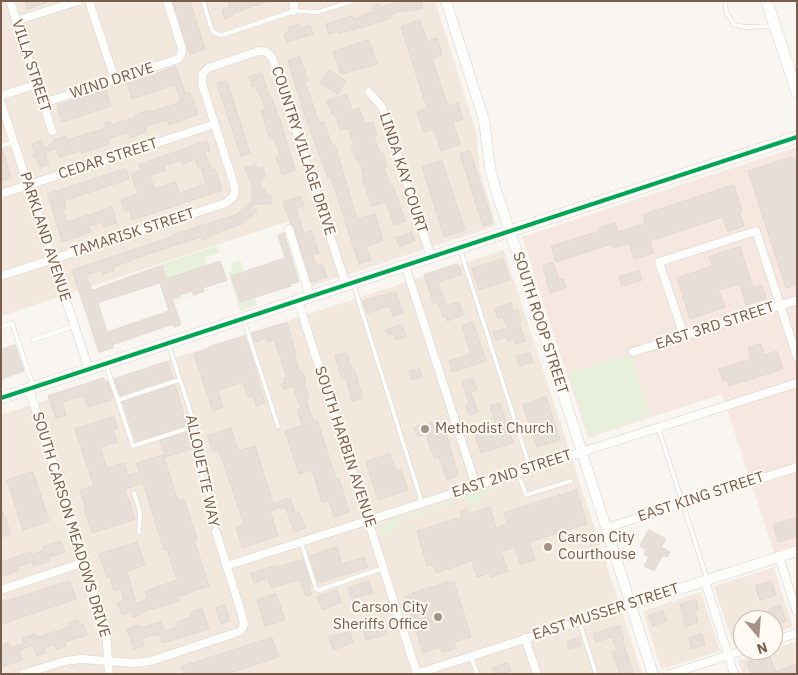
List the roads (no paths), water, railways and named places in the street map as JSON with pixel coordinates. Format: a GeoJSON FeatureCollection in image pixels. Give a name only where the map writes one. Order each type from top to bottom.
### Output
{"type":"FeatureCollection","features":[{"type":"Feature","properties":{"kind":"main road"},"geometry":{"type":"LineString","coordinates":[[767,1],[797,93]]}},
{"type":"Feature","properties":{"kind":"main road"},"geometry":{"type":"LineString","coordinates":[[1,398],[797,137]]}},
{"type":"Feature","properties":{"kind":"street","name":"VILLA STREET"},"geometry":{"type":"LineString","coordinates":[[10,1],[52,131]]}},
{"type":"Feature","properties":{"kind":"street"},"geometry":{"type":"LineString","coordinates":[[16,21],[78,1]]}},
{"type":"Feature","properties":{"kind":"street"},"geometry":{"type":"LineString","coordinates":[[89,1],[114,80]]}},
{"type":"Feature","properties":{"kind":"street","name":"WIND DRIVE"},"geometry":{"type":"LineString","coordinates":[[43,104],[174,61],[180,57],[182,47],[167,1]]}},
{"type":"Feature","properties":{"kind":"street"},"geometry":{"type":"LineString","coordinates":[[294,1],[294,11]]}},
{"type":"Feature","properties":{"kind":"street","name":"SOUTH ROOP STREET"},"geometry":{"type":"LineString","coordinates":[[446,1],[484,120],[491,174],[653,674]]}},
{"type":"Feature","properties":{"kind":"street","name":"COUNTRY VILLAGE DRIVE"},"geometry":{"type":"LineString","coordinates":[[215,124],[202,84],[202,75],[208,68],[259,51],[265,51],[270,54],[349,284]]}},
{"type":"Feature","properties":{"kind":"street"},"geometry":{"type":"LineString","coordinates":[[1,96],[37,84]]}},
{"type":"Feature","properties":{"kind":"street","name":"LINDA KAY COURT"},"geometry":{"type":"LineString","coordinates":[[369,92],[382,107],[431,257]]}},
{"type":"Feature","properties":{"kind":"street","name":"PARKLAND AVENUE"},"geometry":{"type":"LineString","coordinates":[[1,103],[89,370]]}},
{"type":"Feature","properties":{"kind":"street","name":"CEDAR STREET"},"geometry":{"type":"LineString","coordinates":[[1,194],[215,124]]}},
{"type":"Feature","properties":{"kind":"street","name":"TAMARISK STREET"},"geometry":{"type":"LineString","coordinates":[[1,276],[226,202],[234,196],[235,188],[215,124]]}},
{"type":"Feature","properties":{"kind":"street"},"geometry":{"type":"LineString","coordinates":[[289,229],[310,297]]}},
{"type":"Feature","properties":{"kind":"street"},"geometry":{"type":"LineString","coordinates":[[684,336],[660,262],[756,231],[797,357]]}},
{"type":"Feature","properties":{"kind":"street"},"geometry":{"type":"LineString","coordinates":[[406,265],[476,486]]}},
{"type":"Feature","properties":{"kind":"street","name":"EAST 3RD STREET"},"geometry":{"type":"LineString","coordinates":[[633,352],[797,300]]}},
{"type":"Feature","properties":{"kind":"street","name":"SOUTH HARBIN AVENUE"},"geometry":{"type":"LineString","coordinates":[[298,301],[416,674]]}},
{"type":"Feature","properties":{"kind":"street","name":"EAST 2ND STREET"},"geometry":{"type":"LineString","coordinates":[[226,566],[797,382]]}},
{"type":"Feature","properties":{"kind":"street","name":"SOUTH CARSON MEADOWS DRIVE"},"geometry":{"type":"LineString","coordinates":[[31,388],[106,629],[109,674]]}},
{"type":"Feature","properties":{"kind":"street","name":"EAST KING STREET"},"geometry":{"type":"LineString","coordinates":[[606,528],[797,466]]}},
{"type":"Feature","properties":{"kind":"street","name":"ALLOUETTE WAY"},"geometry":{"type":"LineString","coordinates":[[109,662],[134,663],[151,661],[236,634],[240,631],[243,627],[242,615],[216,532]]}},
{"type":"Feature","properties":{"kind":"street","name":"EAST MUSSER STREET"},"geometry":{"type":"LineString","coordinates":[[416,674],[472,656],[523,635],[579,621],[797,551]]}},
{"type":"Feature","properties":{"kind":"street"},"geometry":{"type":"LineString","coordinates":[[779,557],[797,612]]}},
{"type":"Feature","properties":{"kind":"street"},"geometry":{"type":"LineString","coordinates":[[1,590],[85,562]]}},
{"type":"Feature","properties":{"kind":"street"},"geometry":{"type":"LineString","coordinates":[[706,580],[734,674]]}},
{"type":"Feature","properties":{"kind":"street"},"geometry":{"type":"LineString","coordinates":[[783,638],[797,634]]}},
{"type":"Feature","properties":{"kind":"street"},"geometry":{"type":"LineString","coordinates":[[523,635],[537,674]]}},
{"type":"Feature","properties":{"kind":"street"},"geometry":{"type":"LineString","coordinates":[[670,674],[733,654]]}},
{"type":"Feature","properties":{"kind":"street"},"geometry":{"type":"LineString","coordinates":[[23,674],[65,661],[81,659],[109,662]]}},
{"type":"Feature","properties":{"kind":"lane"},"geometry":{"type":"LineString","coordinates":[[203,1],[212,30],[216,34],[222,35],[294,11],[318,12],[353,1]]}},
{"type":"Feature","properties":{"kind":"lane"},"geometry":{"type":"LineString","coordinates":[[725,1],[726,12],[734,24],[746,27],[775,26]]}},
{"type":"Feature","properties":{"kind":"lane"},"geometry":{"type":"LineString","coordinates":[[1,146],[14,142]]}},
{"type":"Feature","properties":{"kind":"lane"},"geometry":{"type":"LineString","coordinates":[[460,248],[530,468]]}},
{"type":"Feature","properties":{"kind":"lane"},"geometry":{"type":"LineString","coordinates":[[349,284],[422,503]]}},
{"type":"Feature","properties":{"kind":"lane"},"geometry":{"type":"LineString","coordinates":[[244,318],[278,426]]}},
{"type":"Feature","properties":{"kind":"lane"},"geometry":{"type":"LineString","coordinates":[[1,327],[12,323],[31,388]]}},
{"type":"Feature","properties":{"kind":"lane"},"geometry":{"type":"LineString","coordinates":[[33,340],[74,326]]}},
{"type":"Feature","properties":{"kind":"lane","name":"ALLOUETTE WAY"},"geometry":{"type":"LineString","coordinates":[[168,344],[194,426],[198,463],[214,513],[216,532]]}},
{"type":"Feature","properties":{"kind":"lane"},"geometry":{"type":"LineString","coordinates":[[106,364],[133,446],[194,426]]}},
{"type":"Feature","properties":{"kind":"lane"},"geometry":{"type":"LineString","coordinates":[[118,400],[179,380]]}},
{"type":"Feature","properties":{"kind":"lane"},"geometry":{"type":"LineString","coordinates":[[658,427],[706,580]]}},
{"type":"Feature","properties":{"kind":"lane"},"geometry":{"type":"LineString","coordinates":[[518,472],[526,495],[571,481]]}},
{"type":"Feature","properties":{"kind":"lane"},"geometry":{"type":"LineString","coordinates":[[134,493],[140,512],[139,532]]}},
{"type":"Feature","properties":{"kind":"lane"},"geometry":{"type":"LineString","coordinates":[[301,542],[316,589],[319,590],[383,568]]}},
{"type":"Feature","properties":{"kind":"lane"},"geometry":{"type":"LineString","coordinates":[[579,621],[596,674]]}},
{"type":"Feature","properties":{"kind":"lane"},"geometry":{"type":"LineString","coordinates":[[472,656],[477,674]]}},
{"type":"Feature","properties":{"kind":"place","name":"Methodist Church"},"geometry":{"type":"Point","coordinates":[425,429]}},
{"type":"Feature","properties":{"kind":"place","name":"Carson City Courthouse"},"geometry":{"type":"Point","coordinates":[548,547]}},
{"type":"Feature","properties":{"kind":"place","name":"Carson City Sheriffs Office"},"geometry":{"type":"Point","coordinates":[438,617]}}]}
